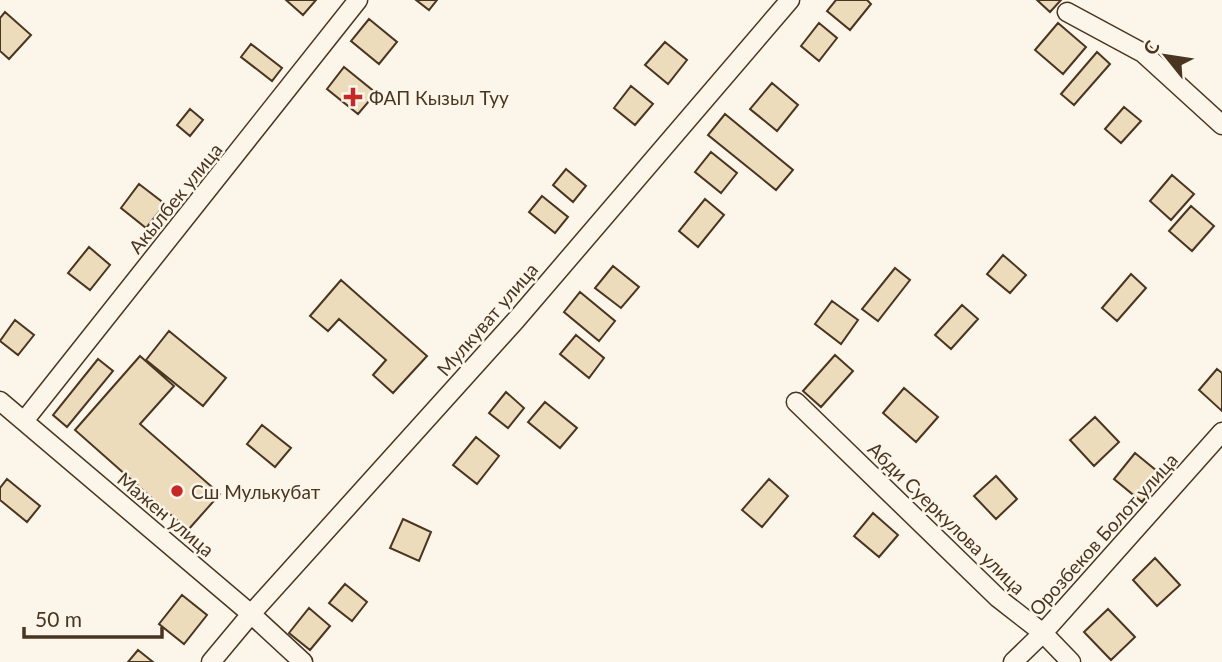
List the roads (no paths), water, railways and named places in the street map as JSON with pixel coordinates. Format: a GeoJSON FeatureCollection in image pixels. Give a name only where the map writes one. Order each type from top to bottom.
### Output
{"type":"FeatureCollection","features":[{"type":"Feature","properties":{"kind":"street","name":"Акылбек улица"},"geometry":{"type":"LineString","coordinates":[[24,421],[358,0]]}},
{"type":"Feature","properties":{"kind":"street","name":"Мулкуват улица"},"geometry":{"type":"LineString","coordinates":[[211,662],[516,320],[790,0]]}},
{"type":"Feature","properties":{"kind":"street"},"geometry":{"type":"LineString","coordinates":[[1067,12],[1143,53],[1222,125]]}},
{"type":"Feature","properties":{"kind":"street","name":"Мажен улица"},"geometry":{"type":"LineString","coordinates":[[0,401],[251,614],[303,662]]}},
{"type":"Feature","properties":{"kind":"street","name":"Абди Суеркулова улица"},"geometry":{"type":"LineString","coordinates":[[796,402],[998,598],[1043,633],[1071,662]]}},
{"type":"Feature","properties":{"kind":"street","name":"Орозбеков Болот улица"},"geometry":{"type":"LineString","coordinates":[[1013,662],[1043,633],[1222,432]]}},
{"type":"Feature","properties":{"kind":"place","name":"ФАП Кызыл Туу"},"geometry":{"type":"Point","coordinates":[353,97]}},
{"type":"Feature","properties":{"kind":"place","name":"Сш Мулькубат"},"geometry":{"type":"Point","coordinates":[177,491]}}]}
